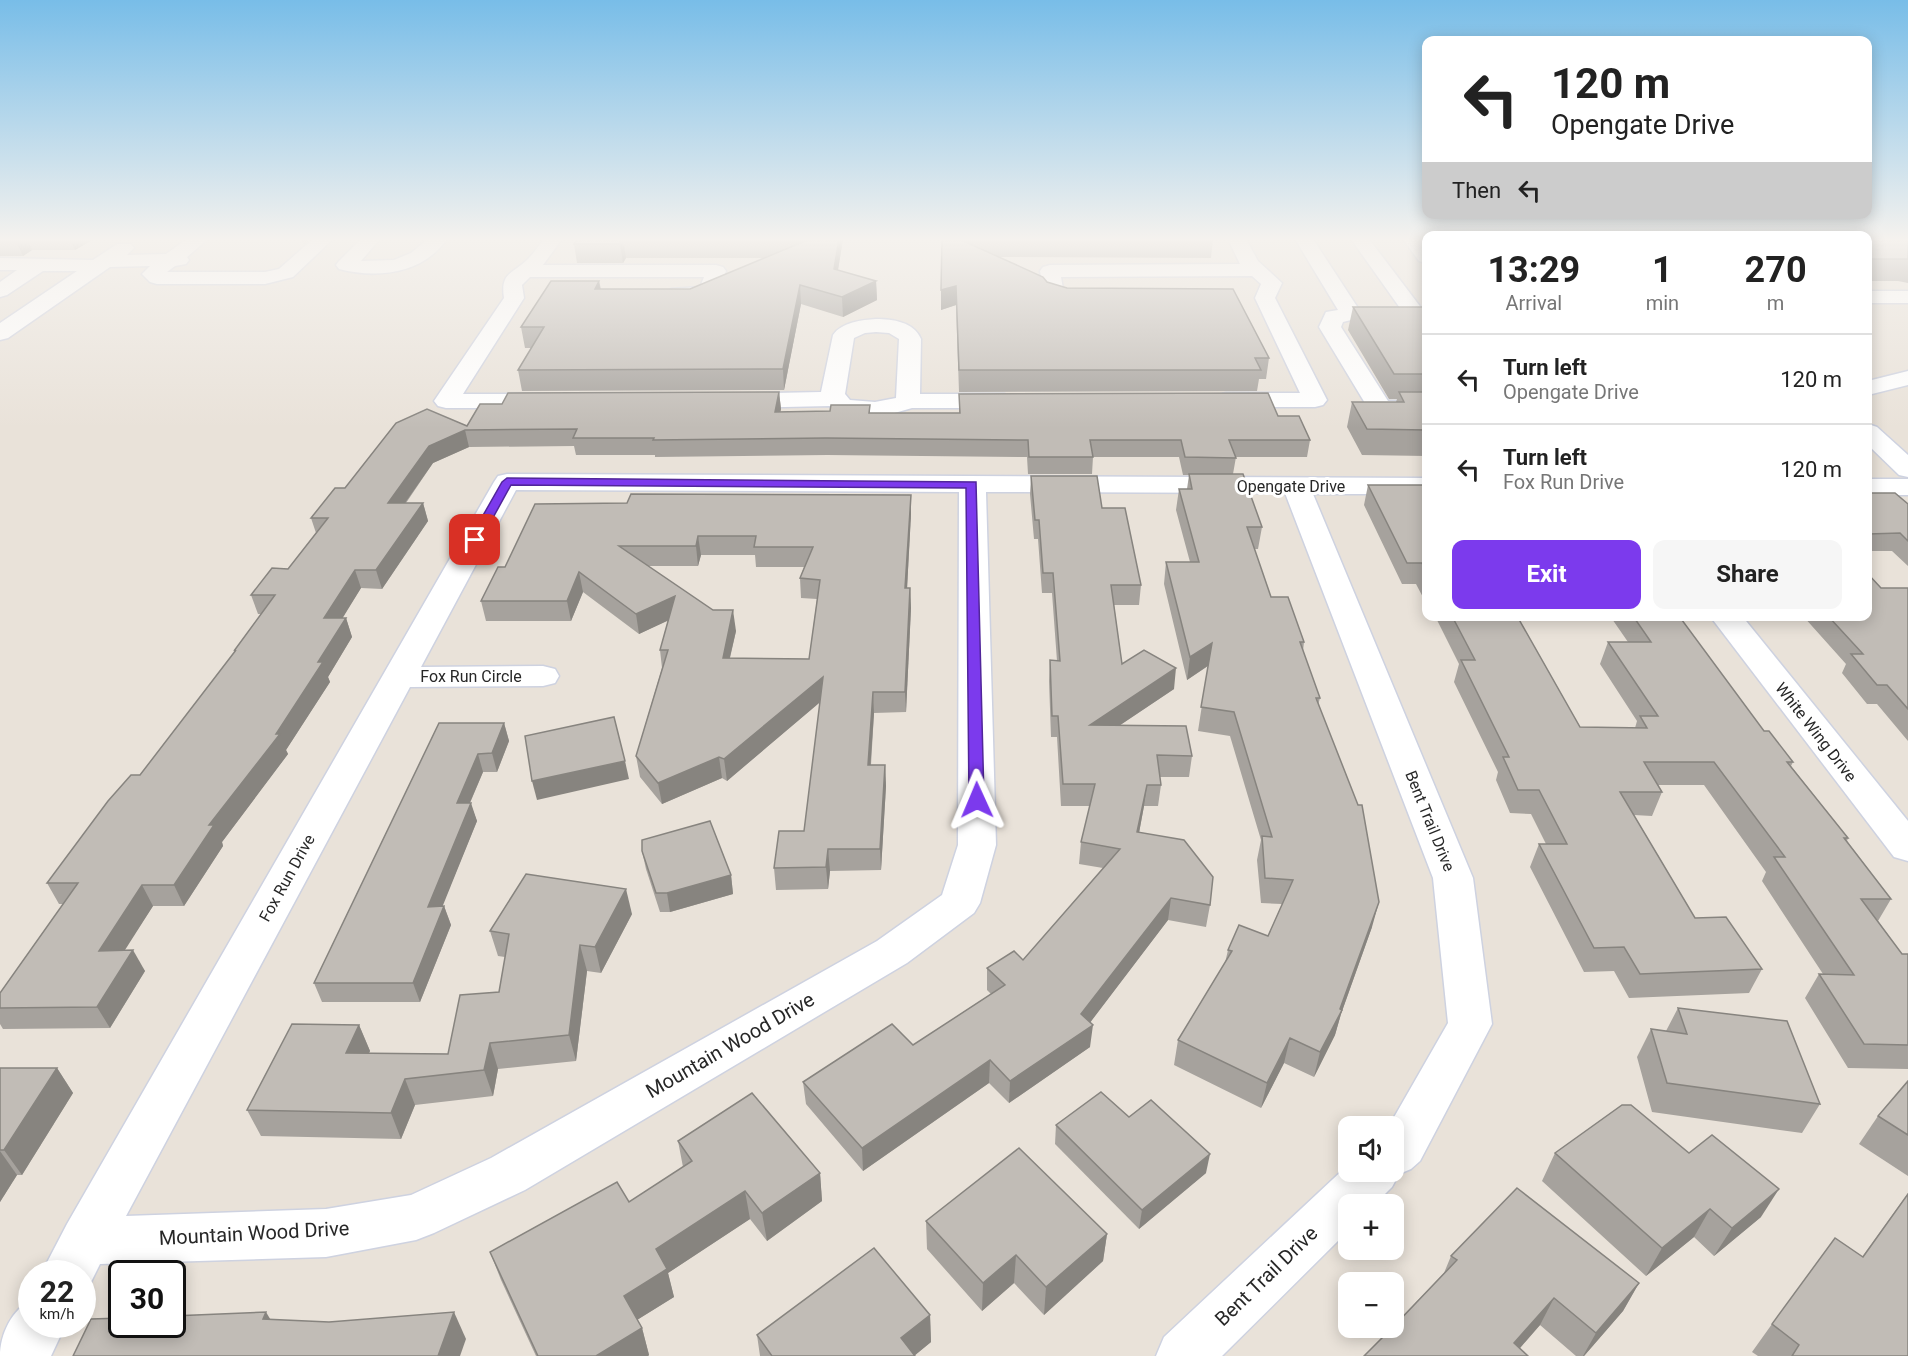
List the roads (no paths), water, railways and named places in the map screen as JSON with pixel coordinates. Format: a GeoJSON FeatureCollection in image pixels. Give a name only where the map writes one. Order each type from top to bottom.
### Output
{"type":"FeatureCollection","features":[{"type":"Feature","properties":{"kind":"street"},"geometry":{"type":"LineString","coordinates":[[0,333],[45,302]]}},
{"type":"Feature","properties":{"kind":"street"},"geometry":{"type":"LineString","coordinates":[[511,302],[446,401],[564,401]]}},
{"type":"Feature","properties":{"kind":"street"},"geometry":{"type":"LineString","coordinates":[[1207,400],[1315,400],[1267,302]]}},
{"type":"Feature","properties":{"kind":"street"},"geometry":{"type":"LineString","coordinates":[[1344,302],[1351,314]]}},
{"type":"Feature","properties":{"kind":"street"},"geometry":{"type":"LineString","coordinates":[[1411,302],[1421,315]]}},
{"type":"Feature","properties":{"kind":"street"},"geometry":{"type":"LineString","coordinates":[[1883,302],[1908,316]]}},
{"type":"Feature","properties":{"kind":"street"},"geometry":{"type":"LineString","coordinates":[[1421,315],[1351,314],[1334,317],[1330,327],[1380,408],[1422,408]]}},
{"type":"Feature","properties":{"kind":"street"},"geometry":{"type":"LineString","coordinates":[[835,399],[835,383],[844,335],[860,328],[880,326],[899,329],[909,336],[908,401]]}},
{"type":"Feature","properties":{"kind":"street"},"geometry":{"type":"LineString","coordinates":[[1872,384],[1908,378]]}},
{"type":"Feature","properties":{"kind":"street"},"geometry":{"type":"LineString","coordinates":[[718,401],[835,399],[844,406],[862,409],[894,407],[908,401],[1027,401]]}},
{"type":"Feature","properties":{"kind":"street"},"geometry":{"type":"LineString","coordinates":[[1872,436],[1908,469]]}},
{"type":"Feature","properties":{"kind":"street","name":"Opengate Drive"},"geometry":{"type":"LineString","coordinates":[[507,482],[1422,486]]}},
{"type":"Feature","properties":{"kind":"street","name":"Fox Run Drive"},"geometry":{"type":"LineString","coordinates":[[76,1257],[507,482]]}},
{"type":"Feature","properties":{"kind":"street","name":"Mountain Wood Drive"},"geometry":{"type":"LineString","coordinates":[[76,1257],[326,1233],[416,1217],[508,1174],[892,952],[960,903],[977,846],[972,485]]}},
{"type":"Feature","properties":{"kind":"street","name":"Bent Trail Drive"},"geometry":{"type":"LineString","coordinates":[[1296,486],[1454,878],[1470,1024],[1404,1144]]}},
{"type":"Feature","properties":{"kind":"street"},"geometry":{"type":"LineString","coordinates":[[1872,486],[1908,487]]}},
{"type":"Feature","properties":{"kind":"street","name":"White Wing Drive"},"geometry":{"type":"LineString","coordinates":[[1729,621],[1908,847]]}},
{"type":"Feature","properties":{"kind":"street","name":"Fox Run Circle"},"geometry":{"type":"LineString","coordinates":[[399,677],[543,676]]}},
{"type":"Feature","properties":{"kind":"street","name":"Bent Trail Drive"},"geometry":{"type":"LineString","coordinates":[[1183,1356],[1366,1182]]}},
{"type":"Feature","properties":{"kind":"street"},"geometry":{"type":"LineString","coordinates":[[22,1356],[32,1338]]}}]}
